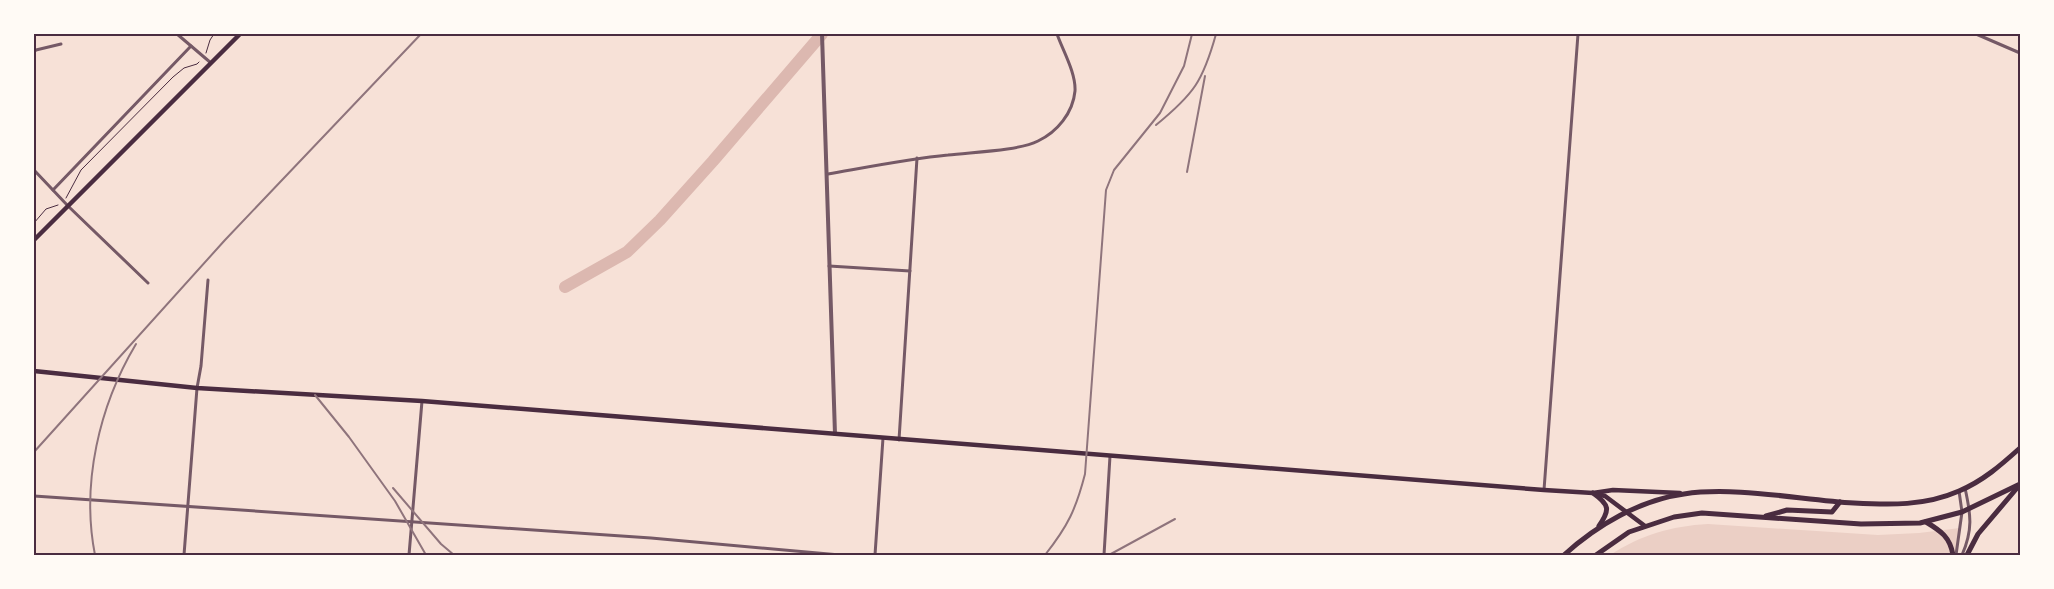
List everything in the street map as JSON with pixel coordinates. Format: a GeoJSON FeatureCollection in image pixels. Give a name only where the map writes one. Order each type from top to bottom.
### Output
{"type":"FeatureCollection","features":[{"type":"Feature","properties":{"kind":"highway"},"geometry":{"type":"LineString","coordinates":[[1564,555],[1598,528],[1628,512],[1656,501],[1684,494],[1728,492],[1840,502],[1910,504],[1965,488],[1994,471],[2020,448]]}},
{"type":"Feature","properties":{"kind":"highway"},"geometry":{"type":"LineString","coordinates":[[1596,555],[1629,532],[1674,517],[1702,513],[1861,524],[1926,522],[1962,512],[2020,485]]}},
{"type":"Feature","properties":{"kind":"highway"},"geometry":{"type":"LineString","coordinates":[[1967,555],[1978,534],[2020,485]]}},
{"type":"Feature","properties":{"kind":"highway"},"geometry":{"type":"LineString","coordinates":[[1594,493],[1604,501],[1607,509],[1607,515],[1598,528]]}},
{"type":"Feature","properties":{"kind":"highway"},"geometry":{"type":"LineString","coordinates":[[1760,517],[1787,510],[1832,512],[1840,502]]}},
{"type":"Feature","properties":{"kind":"highway"},"geometry":{"type":"LineString","coordinates":[[1926,522],[1945,534],[1954,555]]}},
{"type":"Feature","properties":{"kind":"main road"},"geometry":{"type":"LineString","coordinates":[[34,240],[240,34]]}},
{"type":"Feature","properties":{"kind":"main road"},"geometry":{"type":"LineString","coordinates":[[34,371],[197,388],[422,401],[899,440],[1594,493],[1605,496],[1645,526]]}},
{"type":"Feature","properties":{"kind":"main road"},"geometry":{"type":"LineString","coordinates":[[1594,493],[1613,490],[1684,494]]}},
{"type":"Feature","properties":{"kind":"street"},"geometry":{"type":"LineString","coordinates":[[177,34],[211,63]]}},
{"type":"Feature","properties":{"kind":"street"},"geometry":{"type":"LineString","coordinates":[[822,34],[835,434]]}},
{"type":"Feature","properties":{"kind":"street"},"geometry":{"type":"LineString","coordinates":[[828,174],[917,158],[1026,146],[1046,137],[1054,131],[1068,114],[1075,93],[1075,82],[1057,34]]}},
{"type":"Feature","properties":{"kind":"street"},"geometry":{"type":"LineString","coordinates":[[1544,490],[1578,34]]}},
{"type":"Feature","properties":{"kind":"street"},"geometry":{"type":"LineString","coordinates":[[1976,34],[2020,53]]}},
{"type":"Feature","properties":{"kind":"street"},"geometry":{"type":"LineString","coordinates":[[34,52],[61,44]]}},
{"type":"Feature","properties":{"kind":"street"},"geometry":{"type":"LineString","coordinates":[[53,190],[191,46]]}},
{"type":"Feature","properties":{"kind":"street"},"geometry":{"type":"LineString","coordinates":[[899,440],[917,158]]}},
{"type":"Feature","properties":{"kind":"street"},"geometry":{"type":"LineString","coordinates":[[34,170],[68,206],[148,283]]}},
{"type":"Feature","properties":{"kind":"street"},"geometry":{"type":"LineString","coordinates":[[829,266],[910,271]]}},
{"type":"Feature","properties":{"kind":"street"},"geometry":{"type":"LineString","coordinates":[[184,555],[197,388],[201,366],[208,280]]}},
{"type":"Feature","properties":{"kind":"street"},"geometry":{"type":"LineString","coordinates":[[409,555],[422,401]]}},
{"type":"Feature","properties":{"kind":"street"},"geometry":{"type":"LineString","coordinates":[[875,555],[883,438]]}},
{"type":"Feature","properties":{"kind":"street"},"geometry":{"type":"LineString","coordinates":[[1104,555],[1110,456]]}},
{"type":"Feature","properties":{"kind":"street"},"geometry":{"type":"LineString","coordinates":[[1962,555],[1969,539],[1970,508],[1965,488]]}},
{"type":"Feature","properties":{"kind":"street"},"geometry":{"type":"LineString","coordinates":[[1954,555],[1962,512],[1959,491]]}},
{"type":"Feature","properties":{"kind":"street"},"geometry":{"type":"LineString","coordinates":[[34,496],[651,538],[840,555]]}},
{"type":"Feature","properties":{"kind":"path"},"geometry":{"type":"LineString","coordinates":[[34,223],[46,210],[61,205],[81,170],[173,77],[184,68],[197,64],[204,57],[214,34]]}},
{"type":"Feature","properties":{"kind":"shaded area"},"geometry":{"type":"Polygon","coordinates":[[[1708,524],[1878,535],[1960,528],[1956,555],[1610,555],[1633,542],[1669,529],[1708,524]]]}},
{"type":"Feature","properties":{"kind":"waterway"},"geometry":{"type":"LineString","coordinates":[[565,287],[627,252],[660,220],[822,34]]}},
{"type":"Feature","properties":{"kind":"railway"},"geometry":{"type":"LineString","coordinates":[[34,452],[225,240],[421,34]]}},
{"type":"Feature","properties":{"kind":"railway"},"geometry":{"type":"LineString","coordinates":[[1045,555],[1060,535],[1070,517],[1085,474],[1106,190],[1114,170],[1160,113],[1184,66],[1192,34]]}},
{"type":"Feature","properties":{"kind":"railway"},"geometry":{"type":"LineString","coordinates":[[1156,125],[1180,104],[1195,86],[1206,64],[1216,34]]}},
{"type":"Feature","properties":{"kind":"railway"},"geometry":{"type":"LineString","coordinates":[[1187,172],[1205,76]]}},
{"type":"Feature","properties":{"kind":"railway"},"geometry":{"type":"LineString","coordinates":[[95,555],[90,501],[96,446],[112,393],[136,344]]}},
{"type":"Feature","properties":{"kind":"railway"},"geometry":{"type":"LineString","coordinates":[[315,395],[349,437],[395,501],[426,555]]}},
{"type":"Feature","properties":{"kind":"railway"},"geometry":{"type":"LineString","coordinates":[[393,488],[441,544],[454,555]]}},
{"type":"Feature","properties":{"kind":"railway"},"geometry":{"type":"LineString","coordinates":[[1109,555],[1175,519]]}}]}
